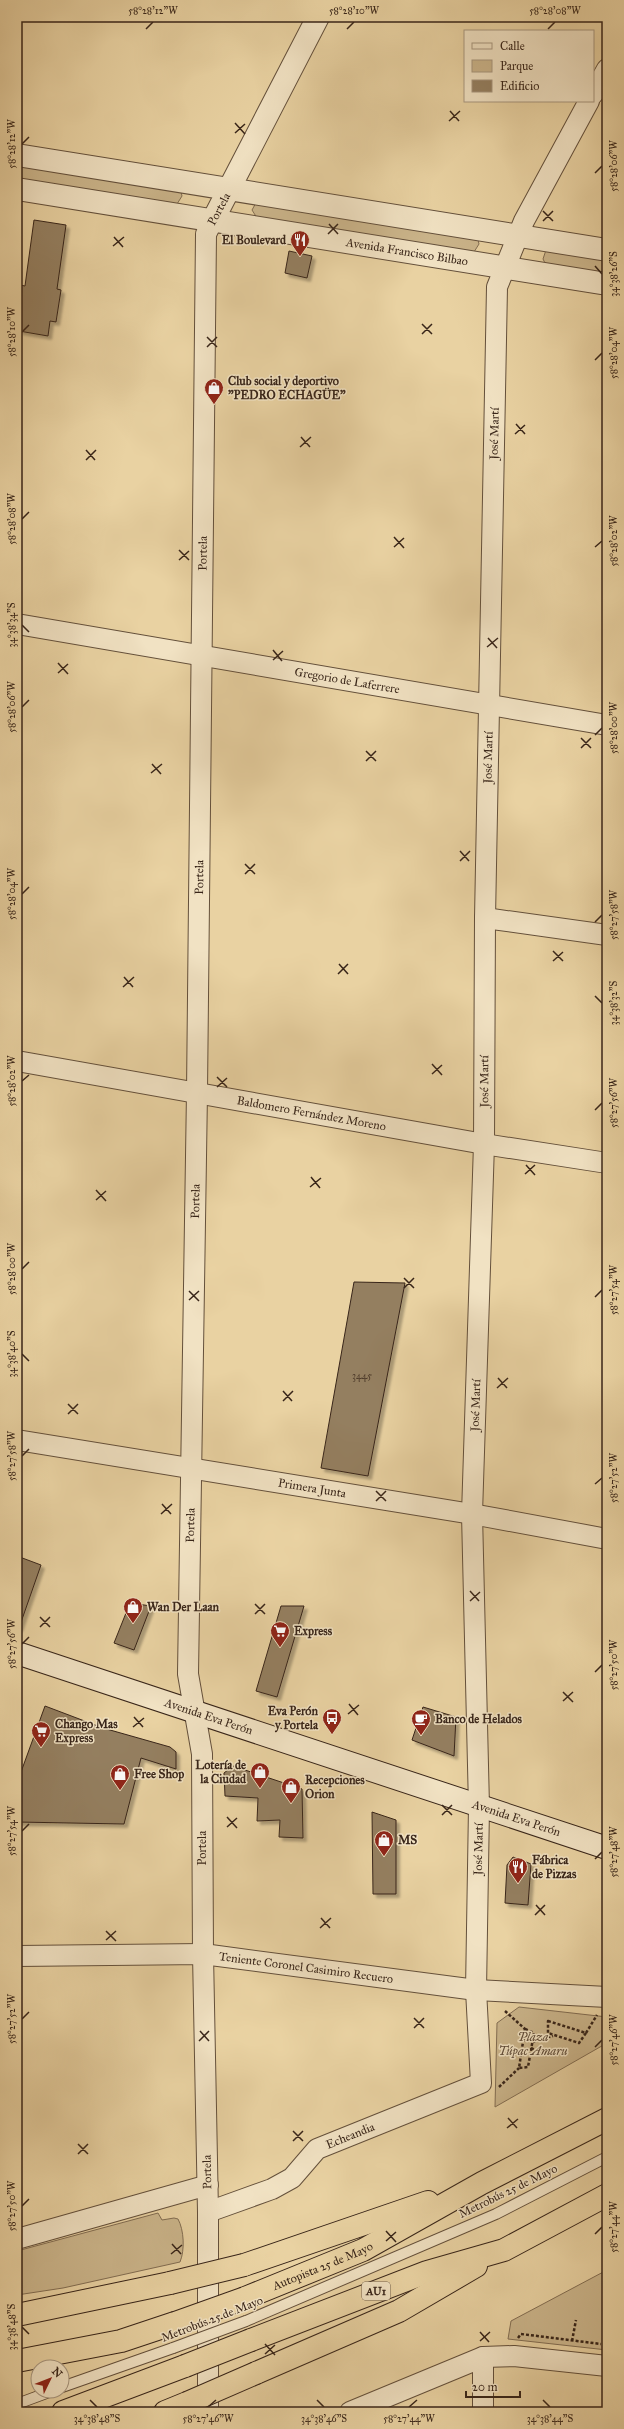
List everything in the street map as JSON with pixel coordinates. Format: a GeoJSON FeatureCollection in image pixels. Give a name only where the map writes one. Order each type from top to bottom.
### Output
{"type":"FeatureCollection","features":[{"type":"Feature","properties":{"kind":"highway","name":"Autopista 25 de Mayo"},"geometry":{"type":"LineString","coordinates":[[17,2361],[121,2341],[245,2298],[363,2250],[489,2179],[607,2119]]}},
{"type":"Feature","properties":{"kind":"highway"},"geometry":{"type":"LineString","coordinates":[[17,2315],[170,2283],[244,2265],[489,2179]]}},
{"type":"Feature","properties":{"kind":"highway","name":"AU1"},"geometry":{"type":"LineString","coordinates":[[63,2412],[185,2366],[248,2331],[427,2272],[510,2247],[607,2195]]}},
{"type":"Feature","properties":{"kind":"highway"},"geometry":{"type":"LineString","coordinates":[[165,2412],[399,2310],[510,2247]]}},
{"type":"Feature","properties":{"kind":"street","name":"Portela"},"geometry":{"type":"LineString","coordinates":[[208,2412],[208,2185],[203,1954],[202,1754],[188,1674],[197,1092],[206,234],[318,17]]}},
{"type":"Feature","properties":{"kind":"street"},"geometry":{"type":"LineString","coordinates":[[594,92],[607,68]]}},
{"type":"Feature","properties":{"kind":"street","name":"José Martí"},"geometry":{"type":"LineString","coordinates":[[481,2083],[476,1990],[479,1807],[472,1514],[484,1144],[485,918],[497,287],[518,236],[588,102]]}},
{"type":"Feature","properties":{"kind":"street"},"geometry":{"type":"LineString","coordinates":[[17,155],[230,188],[607,250]]}},
{"type":"Feature","properties":{"kind":"street","name":"Avenida Francisco Bilbao"},"geometry":{"type":"LineString","coordinates":[[17,189],[607,284]]}},
{"type":"Feature","properties":{"kind":"street","name":"Gregorio de Laferrere"},"geometry":{"type":"LineString","coordinates":[[17,624],[202,654],[607,725]]}},
{"type":"Feature","properties":{"kind":"street"},"geometry":{"type":"LineString","coordinates":[[485,918],[607,935]]}},
{"type":"Feature","properties":{"kind":"street","name":"Baldomero Fernández Moreno"},"geometry":{"type":"LineString","coordinates":[[17,1061],[484,1144],[607,1163]]}},
{"type":"Feature","properties":{"kind":"street","name":"Primera Junta"},"geometry":{"type":"LineString","coordinates":[[17,1440],[191,1470],[472,1514],[607,1539]]}},
{"type":"Feature","properties":{"kind":"street","name":"Avenida Eva Perón"},"geometry":{"type":"LineString","coordinates":[[17,1653],[479,1807],[583,1839],[607,1848]]}},
{"type":"Feature","properties":{"kind":"street","name":"Avenida Eva Perón"},"geometry":{"type":"LineString","coordinates":[[583,1839],[607,1844]]}},
{"type":"Feature","properties":{"kind":"street","name":"Teniente Coronel Casimiro Recuero"},"geometry":{"type":"LineString","coordinates":[[17,1956],[203,1954],[476,1990],[603,1993]]}},
{"type":"Feature","properties":{"kind":"street","name":"Echeandia"},"geometry":{"type":"LineString","coordinates":[[208,2212],[272,2189],[292,2178],[317,2149],[481,2083]]}},
{"type":"Feature","properties":{"kind":"street"},"geometry":{"type":"LineString","coordinates":[[17,2239],[208,2185]]}},
{"type":"Feature","properties":{"kind":"street"},"geometry":{"type":"LineString","coordinates":[[350,2412],[483,2357],[514,2356],[607,2366]]}},
{"type":"Feature","properties":{"kind":"street"},"geometry":{"type":"LineString","coordinates":[[483,2357],[483,2412]]}},
{"type":"Feature","properties":{"kind":"lane","name":"Metrobús 25 de Mayo"},"geometry":{"type":"LineString","coordinates":[[70,2385],[173,2348],[248,2331],[496,2214],[607,2157]]}},
{"type":"Feature","properties":{"kind":"lane"},"geometry":{"type":"LineString","coordinates":[[17,2404],[30,2399]]}},
{"type":"Feature","properties":{"kind":"path"},"geometry":{"type":"LineString","coordinates":[[532,2042],[554,2035],[579,2043],[586,2033],[548,2021],[548,2033],[554,2035]]}},
{"type":"Feature","properties":{"kind":"path"},"geometry":{"type":"LineString","coordinates":[[525,2029],[534,2033],[532,2042],[528,2067],[519,2068],[525,2029]]}},
{"type":"Feature","properties":{"kind":"path"},"geometry":{"type":"LineString","coordinates":[[532,2048],[546,2055]]}},
{"type":"Feature","properties":{"kind":"path"},"geometry":{"type":"LineString","coordinates":[[572,2341],[576,2320]]}},
{"type":"Feature","properties":{"kind":"green space"},"geometry":{"type":"Polygon","coordinates":[[[17,161],[181,192],[182,196],[177,204],[17,179],[17,161]]]}},
{"type":"Feature","properties":{"kind":"green space"},"geometry":{"type":"Polygon","coordinates":[[[257,201],[478,240],[479,244],[474,252],[257,218],[252,210],[257,201]]]}},
{"type":"Feature","properties":{"kind":"green space"},"geometry":{"type":"Polygon","coordinates":[[[546,250],[607,257],[607,276],[546,265],[543,259],[546,250]]]}},
{"type":"Feature","properties":{"kind":"green space","name":"Plaza Túpac Amaru"},"geometry":{"type":"Polygon","coordinates":[[[519,2007],[607,2017],[607,2043],[495,2107],[497,2023],[519,2007]]]}},
{"type":"Feature","properties":{"kind":"green space"},"geometry":{"type":"Polygon","coordinates":[[[158,2213],[162,2220],[174,2218],[178,2219],[182,2229],[183,2240],[183,2252],[180,2262],[63,2288],[17,2295],[17,2251],[158,2213]]]}},
{"type":"Feature","properties":{"kind":"green space"},"geometry":{"type":"Polygon","coordinates":[[[607,2270],[607,2350],[508,2339],[511,2321],[607,2270]]]}},
{"type":"Feature","properties":{"kind":"building"},"geometry":{"type":"Polygon","coordinates":[[[34,220],[66,225],[57,289],[61,290],[56,322],[50,321],[48,336],[19,331],[21,317],[17,317],[20,285],[25,286],[34,220]]]}},
{"type":"Feature","properties":{"kind":"building"},"geometry":{"type":"Polygon","coordinates":[[[289,251],[312,256],[307,278],[285,273],[289,251]]]}},
{"type":"Feature","properties":{"kind":"building"},"geometry":{"type":"Polygon","coordinates":[[[354,1282],[405,1283],[368,1476],[321,1468],[354,1282]]]}},
{"type":"Feature","properties":{"kind":"building"},"geometry":{"type":"Polygon","coordinates":[[[17,1556],[41,1565],[19,1628],[17,1628],[17,1556]]]}},
{"type":"Feature","properties":{"kind":"building","name":"Wan Der Laan"},"geometry":{"type":"Polygon","coordinates":[[[130,1603],[151,1606],[134,1650],[114,1643],[130,1603]]]}},
{"type":"Feature","properties":{"kind":"building","name":"Express"},"geometry":{"type":"Polygon","coordinates":[[[281,1606],[304,1606],[277,1697],[256,1691],[281,1606]]]}},
{"type":"Feature","properties":{"kind":"building"},"geometry":{"type":"Polygon","coordinates":[[[45,1706],[103,1728],[170,1747],[176,1752],[176,1769],[141,1758],[124,1824],[17,1822],[17,1783],[45,1706]]]}},
{"type":"Feature","properties":{"kind":"building"},"geometry":{"type":"Polygon","coordinates":[[[423,1707],[456,1717],[454,1756],[412,1740],[423,1707]]]}},
{"type":"Feature","properties":{"kind":"building"},"geometry":{"type":"Polygon","coordinates":[[[233,1766],[302,1789],[303,1838],[279,1837],[280,1820],[257,1821],[258,1798],[225,1796],[224,1773],[233,1766]]]}},
{"type":"Feature","properties":{"kind":"building","name":"MS"},"geometry":{"type":"Polygon","coordinates":[[[372,1812],[396,1820],[396,1894],[373,1894],[372,1812]]]}},
{"type":"Feature","properties":{"kind":"building","name":"Fábrica de Pizzas"},"geometry":{"type":"Polygon","coordinates":[[[513,1857],[531,1864],[528,1905],[505,1903],[507,1865],[513,1857]]]}},
{"type":"Feature","properties":{"kind":"place","name":"El Boulevard"},"geometry":{"type":"Point","coordinates":[300,257]}},
{"type":"Feature","properties":{"kind":"place","name":"Club social y deportivo \"PEDRO ECHAGÜE\""},"geometry":{"type":"Point","coordinates":[214,405]}},
{"type":"Feature","properties":{"kind":"place","name":"Wan Der Laan"},"geometry":{"type":"Point","coordinates":[133,1624]}},
{"type":"Feature","properties":{"kind":"place","name":"Express"},"geometry":{"type":"Point","coordinates":[280,1648]}},
{"type":"Feature","properties":{"kind":"place","name":"Eva Perón y Portela"},"geometry":{"type":"Point","coordinates":[332,1735]}},
{"type":"Feature","properties":{"kind":"place","name":"Banco de Helados"},"geometry":{"type":"Point","coordinates":[421,1736]}},
{"type":"Feature","properties":{"kind":"place","name":"Chango Mas Express"},"geometry":{"type":"Point","coordinates":[41,1748]}},
{"type":"Feature","properties":{"kind":"place","name":"Lotería de la Ciudad"},"geometry":{"type":"Point","coordinates":[260,1789]}},
{"type":"Feature","properties":{"kind":"place","name":"Free Shop"},"geometry":{"type":"Point","coordinates":[120,1791]}},
{"type":"Feature","properties":{"kind":"place","name":"Recepciones Orion"},"geometry":{"type":"Point","coordinates":[291,1804]}},
{"type":"Feature","properties":{"kind":"place","name":"MS"},"geometry":{"type":"Point","coordinates":[384,1857]}},
{"type":"Feature","properties":{"kind":"place","name":"Fábrica de Pizzas"},"geometry":{"type":"Point","coordinates":[518,1884]}}]}
